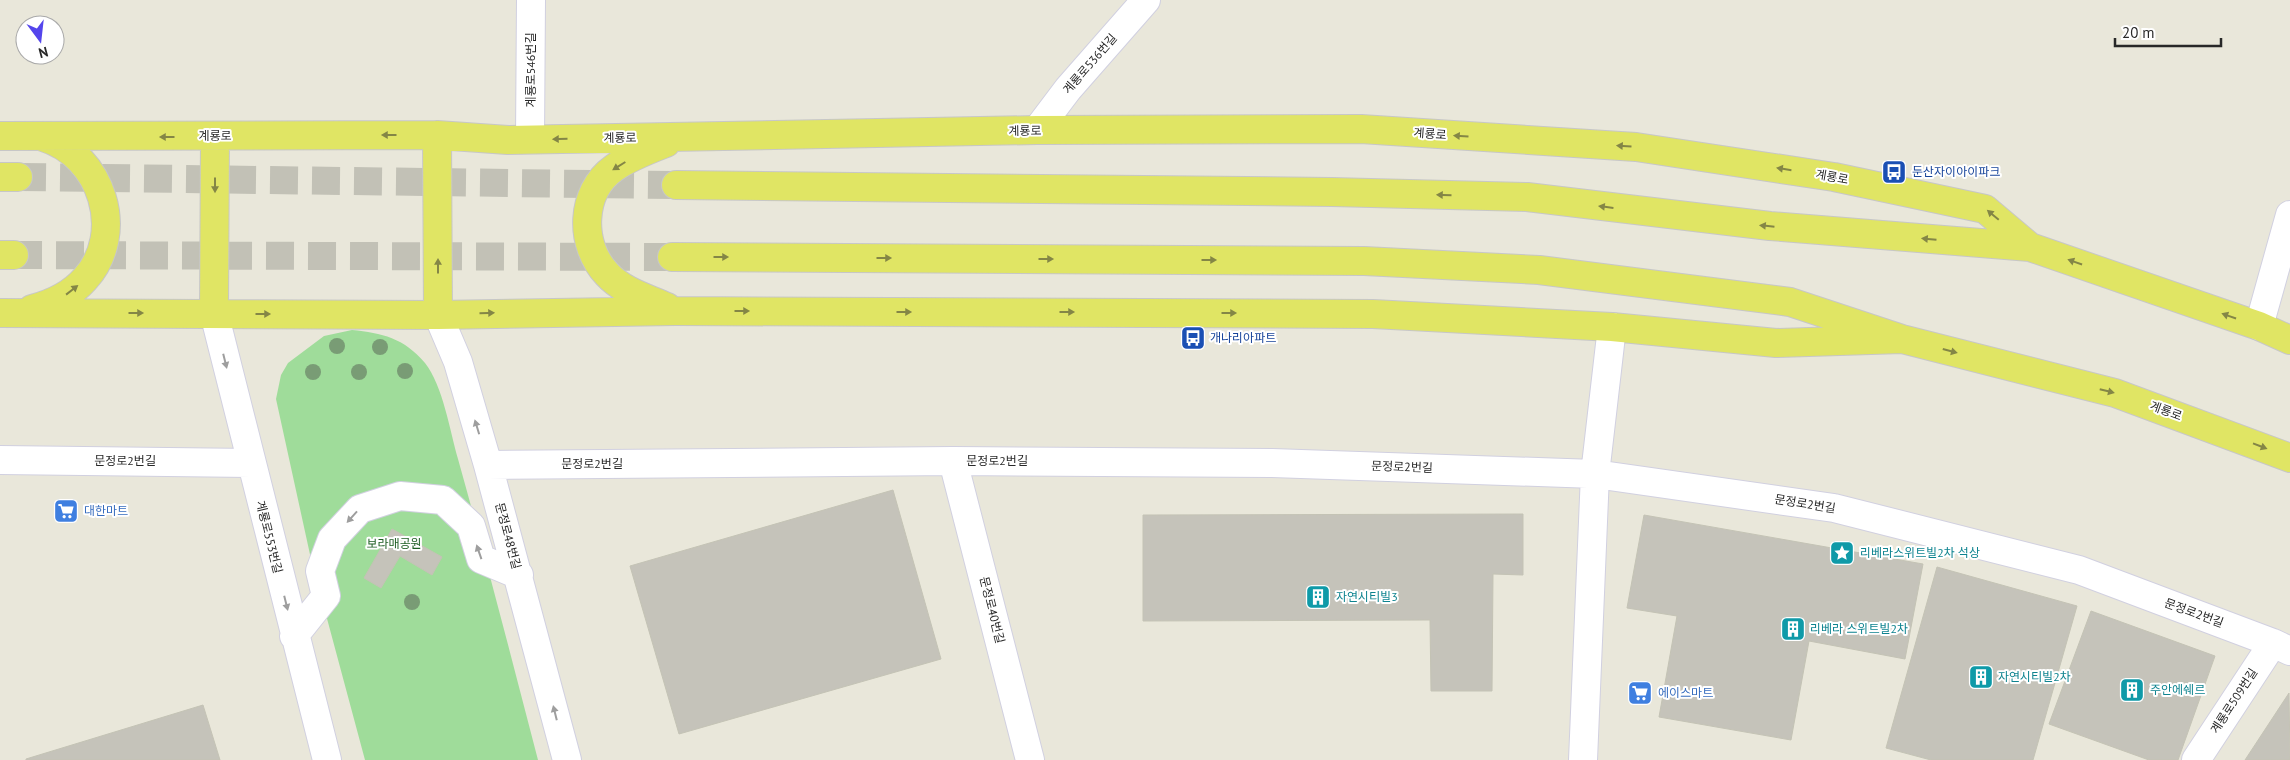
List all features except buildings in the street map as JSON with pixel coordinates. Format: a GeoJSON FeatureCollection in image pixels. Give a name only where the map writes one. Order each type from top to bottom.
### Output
{"type":"FeatureCollection","features":[{"type":"Feature","properties":{"kind":"main road","name":"계룡로"},"geometry":{"type":"LineString","coordinates":[[8,136],[437,135],[508,140],[1037,130],[1361,129],[1636,147],[1834,177],[1985,209],[2030,247]]}},
{"type":"Feature","properties":{"kind":"main road"},"geometry":{"type":"LineString","coordinates":[[437,135],[438,315]]}},
{"type":"Feature","properties":{"kind":"main road"},"geometry":{"type":"LineString","coordinates":[[6,313],[35,308],[62,298],[85,279],[100,254],[107,226],[103,197],[91,171],[71,150],[45,137],[8,136]]}},
{"type":"Feature","properties":{"kind":"main road"},"geometry":{"type":"LineString","coordinates":[[214,313],[215,136]]}},
{"type":"Feature","properties":{"kind":"main road"},"geometry":{"type":"LineString","coordinates":[[676,311],[626,289],[607,275],[594,256],[587,234],[588,210],[597,187],[612,169],[633,157],[679,137]]}},
{"type":"Feature","properties":{"kind":"main road","name":"계룡로"},"geometry":{"type":"LineString","coordinates":[[676,185],[1332,192],[1527,197],[1770,226],[2030,247],[2258,326],[2290,340]]}},
{"type":"Feature","properties":{"kind":"main road","name":"계룡로"},"geometry":{"type":"LineString","coordinates":[[672,257],[1364,262],[1539,270],[1790,302],[1902,339],[2115,393],[2290,458]]}},
{"type":"Feature","properties":{"kind":"main road"},"geometry":{"type":"LineString","coordinates":[[6,313],[438,315],[676,311],[1373,314],[1612,327],[1776,343],[1902,339]]}},
{"type":"Feature","properties":{"kind":"street","name":"계룡로546번길"},"geometry":{"type":"LineString","coordinates":[[530,139],[531,0]]}},
{"type":"Feature","properties":{"kind":"street","name":"계룡로536번길"},"geometry":{"type":"LineString","coordinates":[[1037,130],[1068,89],[1146,0]]}},
{"type":"Feature","properties":{"kind":"street"},"geometry":{"type":"LineString","coordinates":[[2258,326],[2290,215]]}},
{"type":"Feature","properties":{"kind":"street","name":"계룡로553번길"},"geometry":{"type":"LineString","coordinates":[[214,313],[294,636],[327,760]]}},
{"type":"Feature","properties":{"kind":"street","name":"문정로48번길"},"geometry":{"type":"LineString","coordinates":[[438,315],[458,362],[488,464],[567,760]]}},
{"type":"Feature","properties":{"kind":"street"},"geometry":{"type":"LineString","coordinates":[[1583,760],[1595,474],[1612,327]]}},
{"type":"Feature","properties":{"kind":"street","name":"문정로2번길"},"geometry":{"type":"LineString","coordinates":[[0,460],[251,463]]}},
{"type":"Feature","properties":{"kind":"street","name":"문정로2번길"},"geometry":{"type":"LineString","coordinates":[[488,464],[953,461],[1272,463],[1595,474],[1834,508],[2079,570],[2282,647]]}},
{"type":"Feature","properties":{"kind":"street","name":"문정로40번길"},"geometry":{"type":"LineString","coordinates":[[953,461],[1030,760]]}},
{"type":"Feature","properties":{"kind":"street"},"geometry":{"type":"LineString","coordinates":[[294,636],[326,596],[320,571],[332,539],[360,509],[400,496],[443,500],[472,526],[481,559],[519,575]]}},
{"type":"Feature","properties":{"kind":"street","name":"계룡로509번길"},"geometry":{"type":"LineString","coordinates":[[2196,760],[2282,647]]}},
{"type":"Feature","properties":{"kind":"green space","name":"보라매공원"},"geometry":{"type":"Polygon","coordinates":[[[352,330],[383,335],[401,342],[425,363],[437,384],[538,760],[365,760],[311,559],[276,399],[281,375],[288,363],[324,336],[352,330]]]}},
{"type":"Feature","properties":{"kind":"tunnel"},"geometry":{"type":"LineString","coordinates":[[18,177],[676,185]]}},
{"type":"Feature","properties":{"kind":"tunnel"},"geometry":{"type":"LineString","coordinates":[[14,255],[672,257]]}},
{"type":"Feature","properties":{"kind":"place","name":"둔산자이아이파크"},"geometry":{"type":"Point","coordinates":[1894,172]}},
{"type":"Feature","properties":{"kind":"place","name":"개나리아파트"},"geometry":{"type":"Point","coordinates":[1193,338]}},
{"type":"Feature","properties":{"kind":"place","name":"대한마트"},"geometry":{"type":"Point","coordinates":[66,511]}},
{"type":"Feature","properties":{"kind":"place","name":"리베라스위트빌2차 석상"},"geometry":{"type":"Point","coordinates":[1842,553]}},
{"type":"Feature","properties":{"kind":"place","name":"자연시티빌3"},"geometry":{"type":"Point","coordinates":[1318,597]}},
{"type":"Feature","properties":{"kind":"place","name":"리베라 스위트빌2차"},"geometry":{"type":"Point","coordinates":[1793,629]}},
{"type":"Feature","properties":{"kind":"place","name":"자연시티빌2차"},"geometry":{"type":"Point","coordinates":[1981,677]}},
{"type":"Feature","properties":{"kind":"place","name":"주안에쉐르"},"geometry":{"type":"Point","coordinates":[2132,690]}},
{"type":"Feature","properties":{"kind":"place","name":"에이스마트"},"geometry":{"type":"Point","coordinates":[1640,693]}}]}
